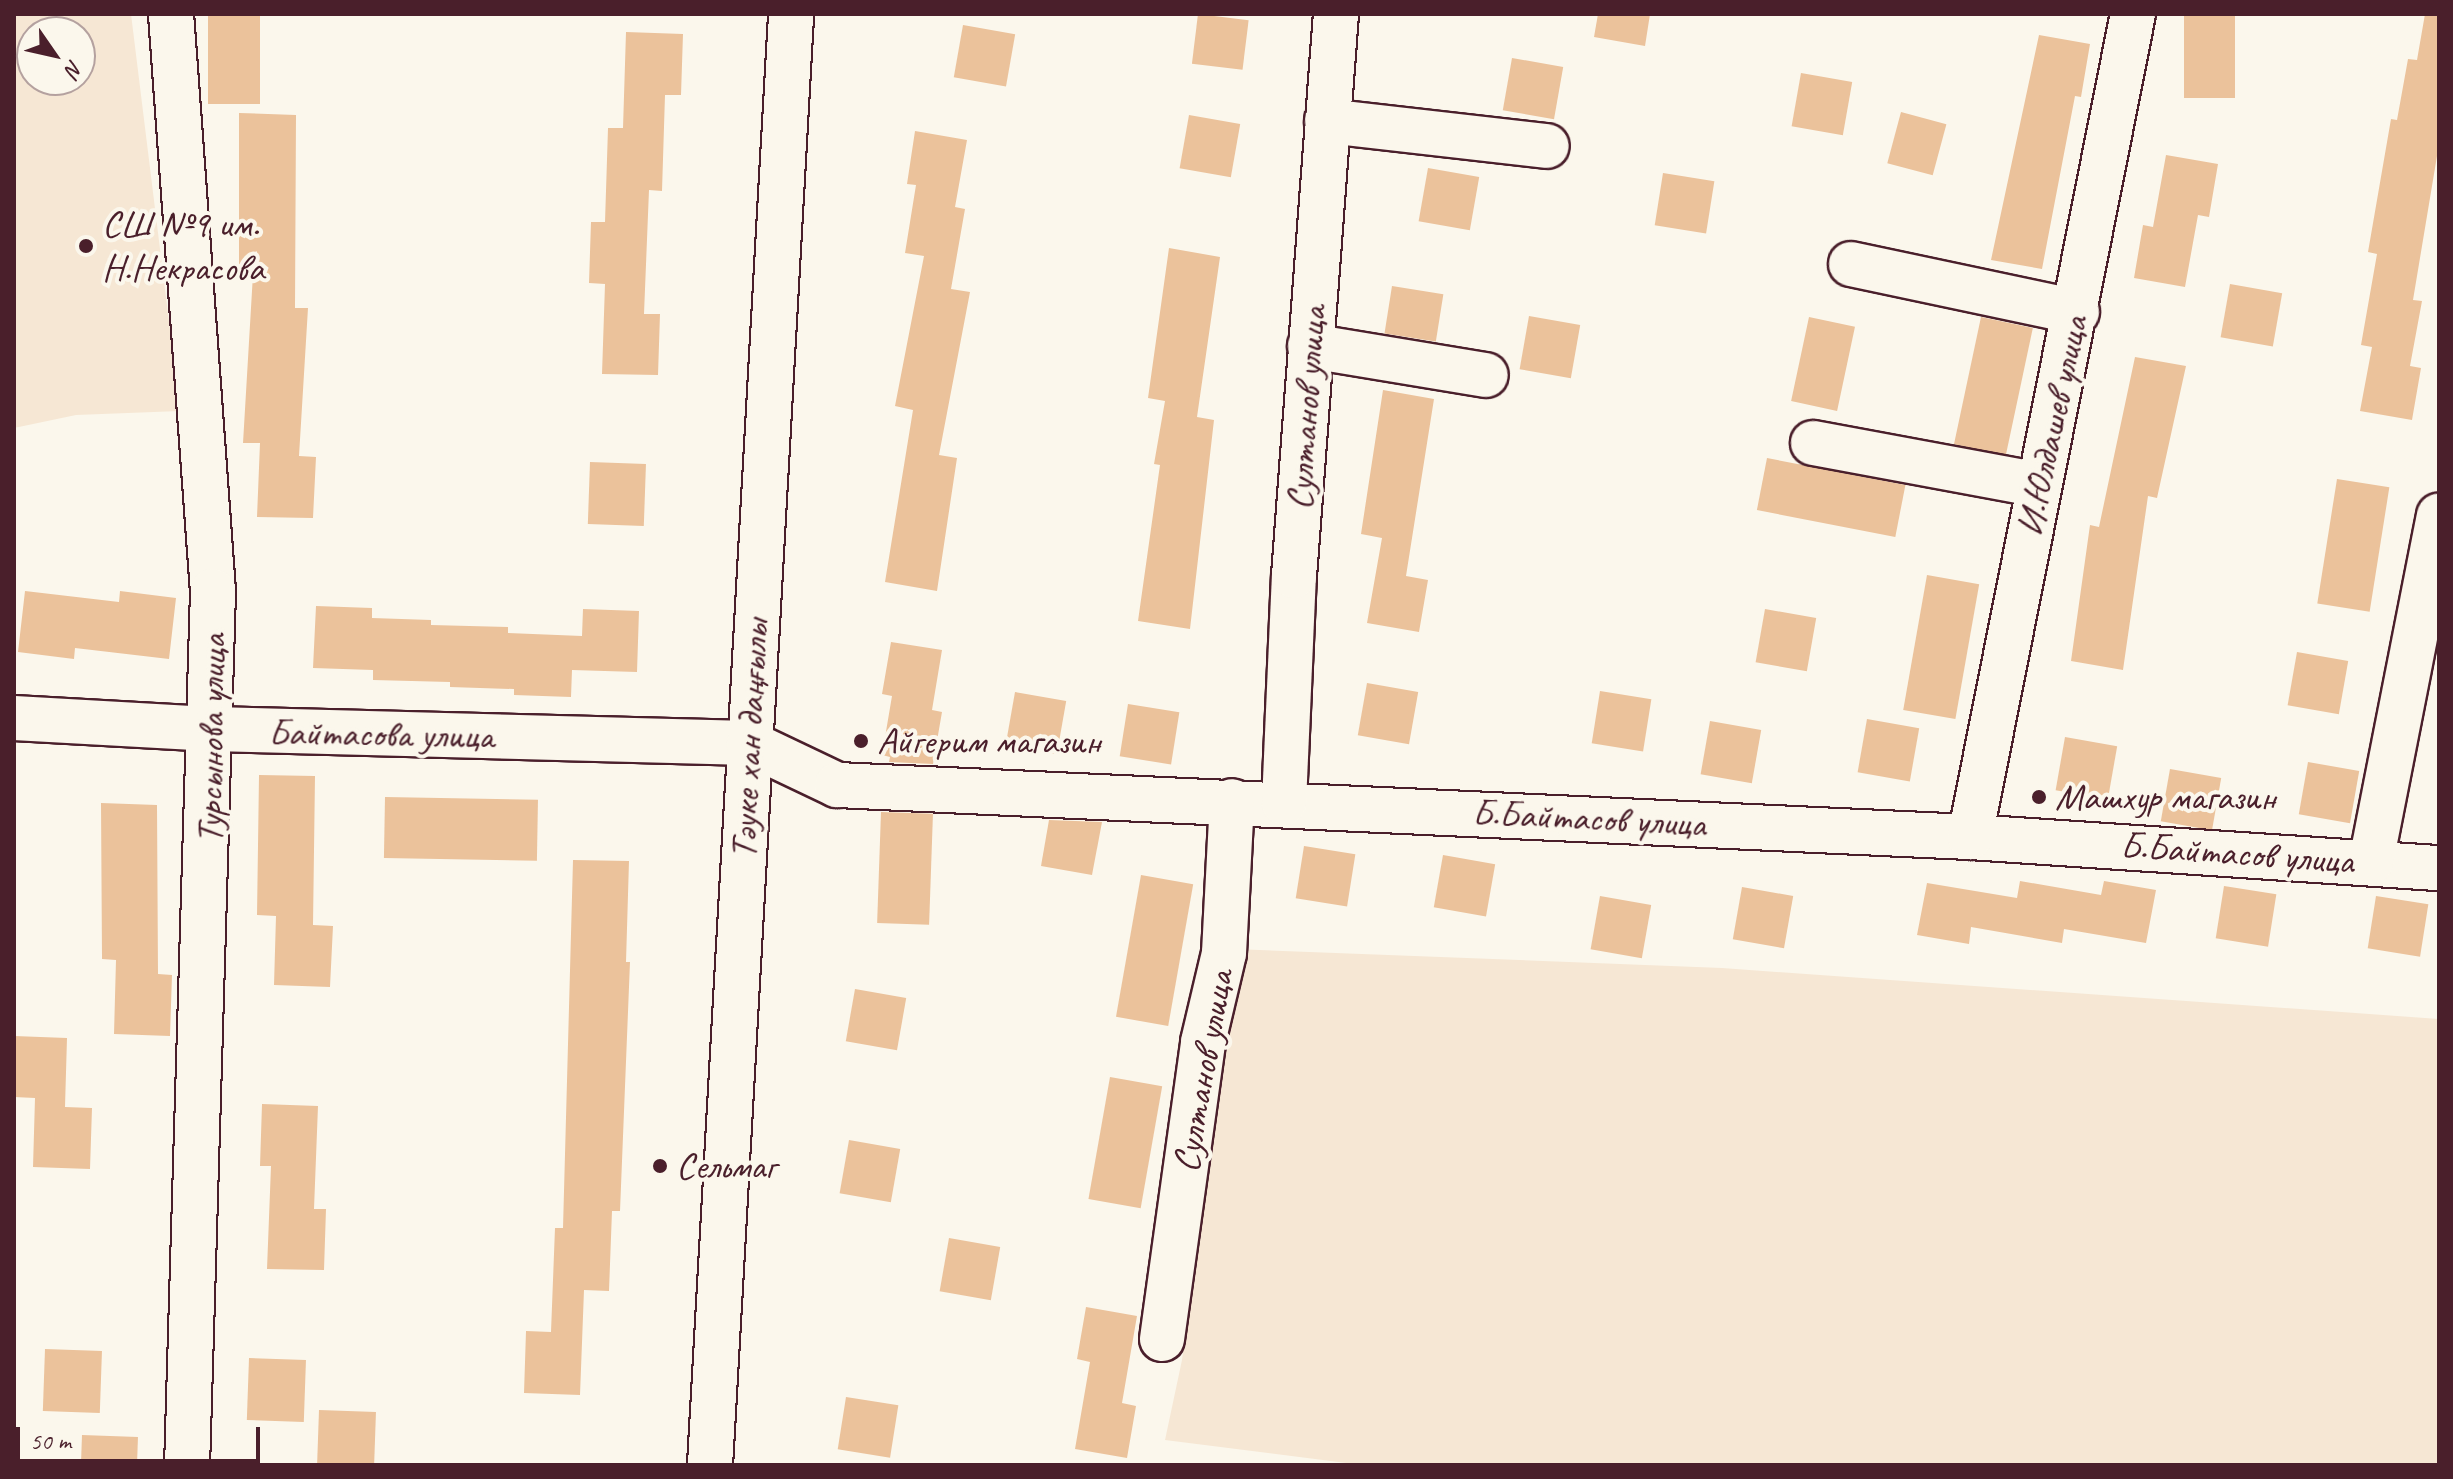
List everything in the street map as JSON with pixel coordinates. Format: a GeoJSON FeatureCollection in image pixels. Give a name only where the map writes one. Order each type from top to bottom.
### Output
{"type":"FeatureCollection","features":[{"type":"Feature","properties":{"kind":"street","name":"Турсынова улица"},"geometry":{"type":"LineString","coordinates":[[171,14],[213,591],[213,729],[187,1465]]}},
{"type":"Feature","properties":{"kind":"street","name":"Тәуке хан даңғылы"},"geometry":{"type":"LineString","coordinates":[[710,1465],[791,14]]}},
{"type":"Feature","properties":{"kind":"street","name":"Султанов улица"},"geometry":{"type":"LineString","coordinates":[[1284,803],[1310,346],[1336,14]]}},
{"type":"Feature","properties":{"kind":"street","name":"И.Юлдашев улица"},"geometry":{"type":"LineString","coordinates":[[1970,837],[2039,485],[2077,312],[2133,14]]}},
{"type":"Feature","properties":{"kind":"street"},"geometry":{"type":"LineString","coordinates":[[1327,121],[1547,146]]}},
{"type":"Feature","properties":{"kind":"street"},"geometry":{"type":"LineString","coordinates":[[1851,264],[2077,312]]}},
{"type":"Feature","properties":{"kind":"street"},"geometry":{"type":"LineString","coordinates":[[1310,346],[1486,375]]}},
{"type":"Feature","properties":{"kind":"street"},"geometry":{"type":"LineString","coordinates":[[1813,443],[2039,485]]}},
{"type":"Feature","properties":{"kind":"street"},"geometry":{"type":"LineString","coordinates":[[2371,862],[2439,516]]}},
{"type":"Feature","properties":{"kind":"street","name":"Байтасова улица"},"geometry":{"type":"LineString","coordinates":[[14,718],[213,729],[749,743]]}},
{"type":"Feature","properties":{"kind":"street","name":"Б.Байтасов улица"},"geometry":{"type":"LineString","coordinates":[[749,743],[837,785],[1284,803],[1970,837],[2439,868]]}},
{"type":"Feature","properties":{"kind":"street","name":"Султанов улица"},"geometry":{"type":"LineString","coordinates":[[1162,1339],[1203,1042],[1224,953],[1232,801]]}},
{"type":"Feature","properties":{"kind":"shaded area","name":"СШ №9 им. Н.Некрасова"},"geometry":{"type":"Polygon","coordinates":[[[14,14],[131,14],[180,411],[76,415],[14,428],[14,14]]]}},
{"type":"Feature","properties":{"kind":"shaded area"},"geometry":{"type":"Polygon","coordinates":[[[1234,949],[1722,968],[2439,1019],[2439,1465],[1362,1465],[1165,1440],[1182,1360],[1234,949]]]}},
{"type":"Feature","properties":{"kind":"building"},"geometry":{"type":"Polygon","coordinates":[[[208,14],[260,14],[260,104],[208,104],[208,14]]]}},
{"type":"Feature","properties":{"kind":"building"},"geometry":{"type":"Polygon","coordinates":[[[1198,14],[1249,20],[1243,70],[1192,64],[1198,14]]]}},
{"type":"Feature","properties":{"kind":"building"},"geometry":{"type":"Polygon","coordinates":[[[1598,14],[1650,14],[1645,46],[1594,37],[1598,14]]]}},
{"type":"Feature","properties":{"kind":"building"},"geometry":{"type":"Polygon","coordinates":[[[2184,14],[2235,14],[2235,98],[2184,98],[2184,14]]]}},
{"type":"Feature","properties":{"kind":"building"},"geometry":{"type":"Polygon","coordinates":[[[2425,14],[2439,14],[2439,144],[2413,300],[2422,301],[2410,366],[2421,368],[2412,420],[2360,411],[2372,347],[2361,345],[2377,254],[2368,252],[2391,119],[2397,120],[2408,59],[2417,60],[2425,14]]]}},
{"type":"Feature","properties":{"kind":"building"},"geometry":{"type":"Polygon","coordinates":[[[963,25],[1015,34],[1006,86],[954,77],[963,25]]]}},
{"type":"Feature","properties":{"kind":"building"},"geometry":{"type":"Polygon","coordinates":[[[626,32],[683,34],[681,95],[665,95],[662,191],[649,190],[644,314],[660,314],[658,375],[602,374],[605,284],[589,283],[591,222],[605,222],[608,128],[623,128],[626,32]]]}},
{"type":"Feature","properties":{"kind":"building"},"geometry":{"type":"Polygon","coordinates":[[[2039,35],[2090,44],[2081,97],[2075,96],[2042,269],[1991,260],[2039,35]]]}},
{"type":"Feature","properties":{"kind":"building"},"geometry":{"type":"Polygon","coordinates":[[[1512,58],[1563,67],[1554,119],[1503,110],[1512,58]]]}},
{"type":"Feature","properties":{"kind":"building"},"geometry":{"type":"Polygon","coordinates":[[[1801,73],[1852,82],[1843,135],[1792,126],[1801,73]]]}},
{"type":"Feature","properties":{"kind":"building"},"geometry":{"type":"Polygon","coordinates":[[[1901,112],[1946,124],[1933,175],[1887,163],[1901,112]]]}},
{"type":"Feature","properties":{"kind":"building"},"geometry":{"type":"Polygon","coordinates":[[[239,113],[296,115],[295,308],[308,308],[299,456],[316,457],[313,518],[257,517],[260,443],[243,443],[253,274],[239,273],[239,113]]]}},
{"type":"Feature","properties":{"kind":"building"},"geometry":{"type":"Polygon","coordinates":[[[1189,115],[1240,124],[1231,177],[1180,168],[1189,115]]]}},
{"type":"Feature","properties":{"kind":"building"},"geometry":{"type":"Polygon","coordinates":[[[915,131],[967,140],[955,207],[965,209],[951,289],[970,292],[939,455],[957,458],[937,591],[885,582],[913,410],[895,406],[924,256],[905,253],[916,185],[907,184],[915,131]]]}},
{"type":"Feature","properties":{"kind":"building"},"geometry":{"type":"Polygon","coordinates":[[[2166,155],[2218,164],[2209,217],[2198,215],[2185,287],[2134,278],[2143,225],[2153,227],[2166,155]]]}},
{"type":"Feature","properties":{"kind":"building"},"geometry":{"type":"Polygon","coordinates":[[[1428,168],[1479,177],[1470,230],[1419,221],[1428,168]]]}},
{"type":"Feature","properties":{"kind":"building"},"geometry":{"type":"Polygon","coordinates":[[[1663,173],[1714,181],[1706,233],[1655,225],[1663,173]]]}},
{"type":"Feature","properties":{"kind":"building"},"geometry":{"type":"Polygon","coordinates":[[[1169,248],[1220,257],[1197,417],[1214,420],[1190,629],[1138,621],[1160,465],[1154,464],[1165,401],[1148,398],[1169,248]]]}},
{"type":"Feature","properties":{"kind":"building"},"geometry":{"type":"Polygon","coordinates":[[[2230,284],[2282,293],[2273,346],[2221,337],[2230,284]]]}},
{"type":"Feature","properties":{"kind":"building"},"geometry":{"type":"Polygon","coordinates":[[[1392,286],[1443,294],[1436,342],[1384,333],[1392,286]]]}},
{"type":"Feature","properties":{"kind":"building"},"geometry":{"type":"Polygon","coordinates":[[[1529,316],[1580,325],[1571,378],[1520,369],[1529,316]]]}},
{"type":"Feature","properties":{"kind":"building"},"geometry":{"type":"Polygon","coordinates":[[[1809,317],[1855,327],[1837,411],[1791,401],[1809,317]]]}},
{"type":"Feature","properties":{"kind":"building"},"geometry":{"type":"Polygon","coordinates":[[[1981,317],[2033,328],[2006,455],[1954,444],[1981,317]]]}},
{"type":"Feature","properties":{"kind":"building"},"geometry":{"type":"Polygon","coordinates":[[[2135,357],[2186,366],[2157,498],[2148,496],[2123,670],[2071,661],[2090,525],[2099,527],[2135,357]]]}},
{"type":"Feature","properties":{"kind":"building"},"geometry":{"type":"Polygon","coordinates":[[[1383,390],[1434,399],[1406,576],[1428,580],[1419,632],[1367,623],[1382,538],[1361,534],[1383,390]]]}},
{"type":"Feature","properties":{"kind":"building"},"geometry":{"type":"Polygon","coordinates":[[[1767,458],[1905,485],[1895,537],[1757,510],[1767,458]]]}},
{"type":"Feature","properties":{"kind":"building"},"geometry":{"type":"Polygon","coordinates":[[[590,462],[646,464],[644,526],[588,524],[590,462]]]}},
{"type":"Feature","properties":{"kind":"building"},"geometry":{"type":"Polygon","coordinates":[[[2337,479],[2389,487],[2370,612],[2317,603],[2337,479]]]}},
{"type":"Feature","properties":{"kind":"building"},"geometry":{"type":"Polygon","coordinates":[[[1927,575],[1979,584],[1955,719],[1903,710],[1927,575]]]}},
{"type":"Feature","properties":{"kind":"building"},"geometry":{"type":"Polygon","coordinates":[[[25,591],[119,602],[120,591],[176,598],[169,659],[75,648],[74,659],[18,652],[25,591]]]}},
{"type":"Feature","properties":{"kind":"building"},"geometry":{"type":"Polygon","coordinates":[[[316,606],[372,608],[372,618],[431,620],[431,625],[508,627],[508,633],[582,636],[583,609],[639,611],[637,672],[572,670],[571,697],[514,695],[514,689],[450,687],[450,682],[373,680],[373,670],[313,668],[316,606]]]}},
{"type":"Feature","properties":{"kind":"building"},"geometry":{"type":"Polygon","coordinates":[[[1765,609],[1816,618],[1807,671],[1756,662],[1765,609]]]}},
{"type":"Feature","properties":{"kind":"building"},"geometry":{"type":"Polygon","coordinates":[[[891,642],[942,650],[932,710],[942,712],[933,764],[889,762],[890,757],[882,755],[892,696],[882,694],[891,642]]]}},
{"type":"Feature","properties":{"kind":"building"},"geometry":{"type":"Polygon","coordinates":[[[2297,652],[2348,661],[2339,714],[2288,705],[2297,652]]]}},
{"type":"Feature","properties":{"kind":"building"},"geometry":{"type":"Polygon","coordinates":[[[1367,683],[1418,692],[1409,744],[1358,735],[1367,683]]]}},
{"type":"Feature","properties":{"kind":"building"},"geometry":{"type":"Polygon","coordinates":[[[1600,691],[1651,699],[1643,751],[1592,743],[1600,691]]]}},
{"type":"Feature","properties":{"kind":"building"},"geometry":{"type":"Polygon","coordinates":[[[1015,692],[1066,701],[1057,754],[1006,745],[1015,692]]]}},
{"type":"Feature","properties":{"kind":"building"},"geometry":{"type":"Polygon","coordinates":[[[1128,704],[1179,712],[1171,764],[1120,756],[1128,704]]]}},
{"type":"Feature","properties":{"kind":"building"},"geometry":{"type":"Polygon","coordinates":[[[1867,719],[1919,728],[1910,781],[1858,772],[1867,719]]]}},
{"type":"Feature","properties":{"kind":"building"},"geometry":{"type":"Polygon","coordinates":[[[1710,721],[1761,730],[1752,783],[1701,774],[1710,721]]]}},
{"type":"Feature","properties":{"kind":"building"},"geometry":{"type":"Polygon","coordinates":[[[2065,737],[2117,746],[2108,799],[2056,790],[2065,737]]]}},
{"type":"Feature","properties":{"kind":"building"},"geometry":{"type":"Polygon","coordinates":[[[2308,762],[2359,771],[2350,823],[2299,814],[2308,762]]]}},
{"type":"Feature","properties":{"kind":"building"},"geometry":{"type":"Polygon","coordinates":[[[2170,769],[2221,778],[2212,830],[2161,821],[2170,769]]]}},
{"type":"Feature","properties":{"kind":"building"},"geometry":{"type":"Polygon","coordinates":[[[259,775],[315,776],[313,925],[333,926],[330,987],[274,985],[276,916],[257,915],[259,775]]]}},
{"type":"Feature","properties":{"kind":"building"},"geometry":{"type":"Polygon","coordinates":[[[385,797],[538,800],[537,861],[384,858],[385,797]]]}},
{"type":"Feature","properties":{"kind":"building"},"geometry":{"type":"Polygon","coordinates":[[[101,803],[157,805],[158,974],[172,975],[170,1036],[114,1034],[116,960],[102,959],[101,803]]]}},
{"type":"Feature","properties":{"kind":"building"},"geometry":{"type":"Polygon","coordinates":[[[881,812],[933,814],[929,925],[877,923],[881,812]]]}},
{"type":"Feature","properties":{"kind":"building"},"geometry":{"type":"Polygon","coordinates":[[[1049,820],[1102,822],[1092,875],[1041,866],[1049,820]]]}},
{"type":"Feature","properties":{"kind":"building"},"geometry":{"type":"Polygon","coordinates":[[[1304,846],[1355,854],[1347,906],[1296,898],[1304,846]]]}},
{"type":"Feature","properties":{"kind":"building"},"geometry":{"type":"Polygon","coordinates":[[[1443,855],[1495,864],[1486,916],[1434,907],[1443,855]]]}},
{"type":"Feature","properties":{"kind":"building"},"geometry":{"type":"Polygon","coordinates":[[[573,860],[629,861],[626,962],[630,962],[620,1211],[612,1211],[609,1291],[584,1290],[580,1395],[524,1393],[526,1331],[551,1332],[555,1228],[563,1228],[573,860]]]}},
{"type":"Feature","properties":{"kind":"building"},"geometry":{"type":"Polygon","coordinates":[[[1141,875],[1193,884],[1168,1026],[1116,1017],[1141,875]]]}},
{"type":"Feature","properties":{"kind":"building"},"geometry":{"type":"Polygon","coordinates":[[[2020,881],[2101,895],[2104,881],[2156,890],[2146,943],[2064,929],[2062,943],[1971,927],[1969,944],[1917,935],[1927,883],[2017,898],[2020,881]]]}},
{"type":"Feature","properties":{"kind":"building"},"geometry":{"type":"Polygon","coordinates":[[[2224,886],[2276,894],[2268,947],[2216,938],[2224,886]]]}},
{"type":"Feature","properties":{"kind":"building"},"geometry":{"type":"Polygon","coordinates":[[[1742,887],[1793,896],[1784,948],[1733,939],[1742,887]]]}},
{"type":"Feature","properties":{"kind":"building"},"geometry":{"type":"Polygon","coordinates":[[[1600,896],[1651,905],[1642,958],[1591,949],[1600,896]]]}},
{"type":"Feature","properties":{"kind":"building"},"geometry":{"type":"Polygon","coordinates":[[[2376,896],[2428,904],[2420,957],[2368,948],[2376,896]]]}},
{"type":"Feature","properties":{"kind":"building"},"geometry":{"type":"Polygon","coordinates":[[[855,989],[906,998],[897,1050],[846,1041],[855,989]]]}},
{"type":"Feature","properties":{"kind":"building"},"geometry":{"type":"Polygon","coordinates":[[[14,1036],[67,1038],[65,1107],[92,1108],[90,1169],[33,1167],[35,1098],[14,1097],[14,1036]]]}},
{"type":"Feature","properties":{"kind":"building"},"geometry":{"type":"Polygon","coordinates":[[[1110,1077],[1162,1086],[1141,1208],[1088,1199],[1110,1077]]]}},
{"type":"Feature","properties":{"kind":"building"},"geometry":{"type":"Polygon","coordinates":[[[262,1104],[318,1106],[314,1209],[326,1209],[324,1270],[267,1269],[271,1166],[260,1166],[262,1104]]]}},
{"type":"Feature","properties":{"kind":"building"},"geometry":{"type":"Polygon","coordinates":[[[849,1140],[900,1149],[891,1202],[840,1193],[849,1140]]]}},
{"type":"Feature","properties":{"kind":"building"},"geometry":{"type":"Polygon","coordinates":[[[949,1238],[1000,1247],[991,1300],[940,1291],[949,1238]]]}},
{"type":"Feature","properties":{"kind":"building"},"geometry":{"type":"Polygon","coordinates":[[[1086,1307],[1137,1316],[1122,1403],[1136,1406],[1127,1458],[1075,1449],[1090,1362],[1077,1359],[1086,1307]]]}},
{"type":"Feature","properties":{"kind":"building"},"geometry":{"type":"Polygon","coordinates":[[[45,1349],[102,1351],[100,1413],[43,1411],[45,1349]]]}},
{"type":"Feature","properties":{"kind":"building"},"geometry":{"type":"Polygon","coordinates":[[[249,1358],[306,1360],[304,1422],[247,1420],[249,1358]]]}},
{"type":"Feature","properties":{"kind":"building"},"geometry":{"type":"Polygon","coordinates":[[[846,1397],[898,1405],[890,1458],[838,1449],[846,1397]]]}},
{"type":"Feature","properties":{"kind":"building"},"geometry":{"type":"Polygon","coordinates":[[[319,1410],[376,1412],[374,1465],[317,1465],[319,1410]]]}},
{"type":"Feature","properties":{"kind":"building"},"geometry":{"type":"Polygon","coordinates":[[[82,1435],[138,1437],[137,1465],[81,1465],[82,1435]]]}},
{"type":"Feature","properties":{"kind":"place","name":"СШ №9 им. Н.Некрасова"},"geometry":{"type":"Point","coordinates":[86,246]}},
{"type":"Feature","properties":{"kind":"place","name":"Айгерим магазин"},"geometry":{"type":"Point","coordinates":[861,741]}},
{"type":"Feature","properties":{"kind":"place","name":"Машхур магазин"},"geometry":{"type":"Point","coordinates":[2039,797]}},
{"type":"Feature","properties":{"kind":"place","name":"Сельмаг"},"geometry":{"type":"Point","coordinates":[660,1166]}}]}
